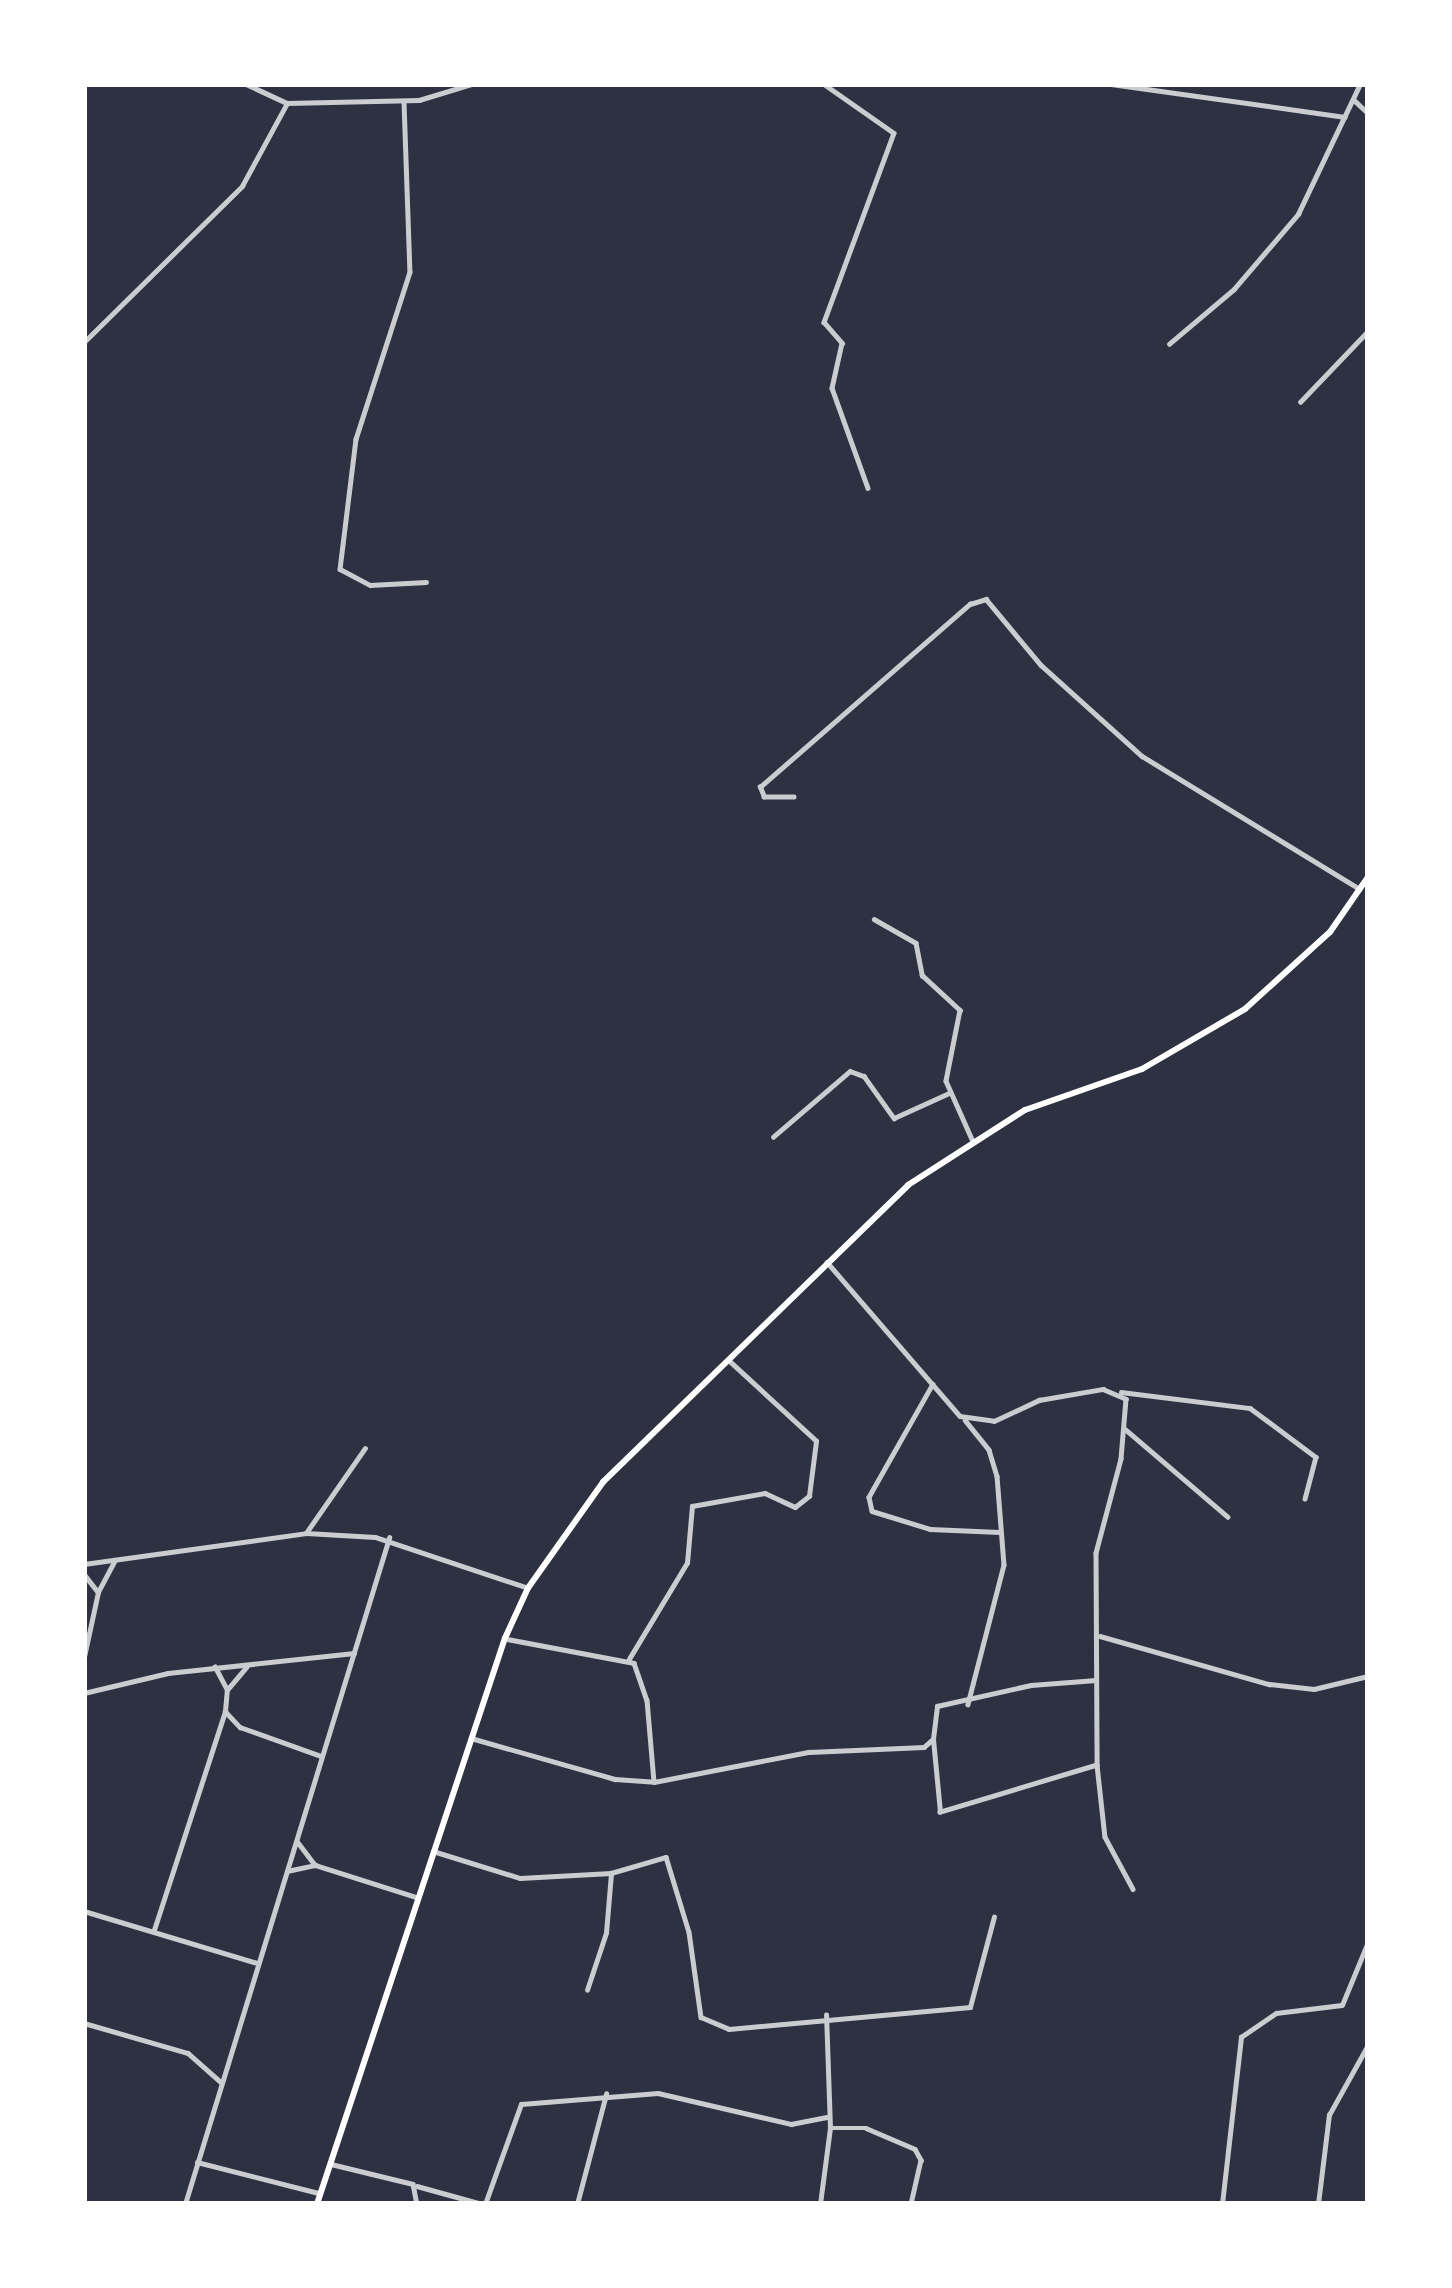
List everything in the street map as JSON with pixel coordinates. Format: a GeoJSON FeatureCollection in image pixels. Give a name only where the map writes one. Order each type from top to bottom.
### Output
{"type":"FeatureCollection","features":[{"type":"Feature","properties":{"kind":"main road"},"geometry":{"type":"LineString","coordinates":[[317,2204],[505,1638],[528,1588],[603,1482],[908,1185],[972,1139],[1199,1039],[1285,979],[1368,877]]}},
{"type":"Feature","properties":{"kind":"street"},"geometry":{"type":"LineString","coordinates":[[246,84],[286,103],[404,101],[472,84]]}},
{"type":"Feature","properties":{"kind":"street"},"geometry":{"type":"LineString","coordinates":[[824,84],[894,133],[824,322],[843,346],[832,392],[868,488]]}},
{"type":"Feature","properties":{"kind":"street"},"geometry":{"type":"LineString","coordinates":[[1111,84],[1345,117]]}},
{"type":"Feature","properties":{"kind":"street"},"geometry":{"type":"LineString","coordinates":[[1169,344],[1270,251],[1311,194],[1360,84]]}},
{"type":"Feature","properties":{"kind":"street"},"geometry":{"type":"LineString","coordinates":[[1354,100],[1368,113]]}},
{"type":"Feature","properties":{"kind":"street"},"geometry":{"type":"LineString","coordinates":[[404,101],[410,272],[356,439],[340,569],[370,585],[426,582]]}},
{"type":"Feature","properties":{"kind":"street"},"geometry":{"type":"LineString","coordinates":[[84,342],[242,186],[286,103]]}},
{"type":"Feature","properties":{"kind":"street"},"geometry":{"type":"LineString","coordinates":[[1300,402],[1368,331]]}},
{"type":"Feature","properties":{"kind":"street"},"geometry":{"type":"LineString","coordinates":[[794,797],[764,797],[760,788],[970,604],[986,599],[1041,665],[1142,756],[1361,890]]}},
{"type":"Feature","properties":{"kind":"street"},"geometry":{"type":"LineString","coordinates":[[874,920],[916,943],[922,975],[960,1010],[946,1064],[949,1093],[972,1139]]}},
{"type":"Feature","properties":{"kind":"street"},"geometry":{"type":"LineString","coordinates":[[773,1137],[850,1071],[864,1076],[894,1118],[949,1093]]}},
{"type":"Feature","properties":{"kind":"street"},"geometry":{"type":"LineString","coordinates":[[827,1262],[989,1450],[1004,1590],[968,1704]]}},
{"type":"Feature","properties":{"kind":"street"},"geometry":{"type":"LineString","coordinates":[[629,1659],[687,1563],[692,1506],[765,1493],[795,1507],[809,1496],[816,1441],[729,1361]]}},
{"type":"Feature","properties":{"kind":"street"},"geometry":{"type":"LineString","coordinates":[[933,1382],[869,1497],[872,1510],[961,1534],[999,1532]]}},
{"type":"Feature","properties":{"kind":"street"},"geometry":{"type":"LineString","coordinates":[[960,1416],[994,1421],[1050,1396],[1121,1392],[1250,1408],[1316,1457],[1305,1499]]}},
{"type":"Feature","properties":{"kind":"street"},"geometry":{"type":"LineString","coordinates":[[1121,1392],[1125,1429],[1096,1553],[1100,1636],[1096,1765],[1105,1838],[1133,1888]]}},
{"type":"Feature","properties":{"kind":"street"},"geometry":{"type":"LineString","coordinates":[[1125,1429],[1228,1517]]}},
{"type":"Feature","properties":{"kind":"street"},"geometry":{"type":"LineString","coordinates":[[307,1534],[365,1448]]}},
{"type":"Feature","properties":{"kind":"street"},"geometry":{"type":"LineString","coordinates":[[84,1564],[307,1534],[389,1538],[528,1588]]}},
{"type":"Feature","properties":{"kind":"street"},"geometry":{"type":"LineString","coordinates":[[185,2204],[389,1538]]}},
{"type":"Feature","properties":{"kind":"street"},"geometry":{"type":"LineString","coordinates":[[84,1657],[98,1592],[115,1560]]}},
{"type":"Feature","properties":{"kind":"street"},"geometry":{"type":"LineString","coordinates":[[84,1574],[98,1592]]}},
{"type":"Feature","properties":{"kind":"street"},"geometry":{"type":"LineString","coordinates":[[1100,1636],[1269,1684],[1314,1689],[1368,1676]]}},
{"type":"Feature","properties":{"kind":"street"},"geometry":{"type":"LineString","coordinates":[[505,1638],[629,1659]]}},
{"type":"Feature","properties":{"kind":"street"},"geometry":{"type":"LineString","coordinates":[[84,1694],[215,1667],[354,1653]]}},
{"type":"Feature","properties":{"kind":"street"},"geometry":{"type":"LineString","coordinates":[[629,1659],[647,1700],[654,1782]]}},
{"type":"Feature","properties":{"kind":"street"},"geometry":{"type":"LineString","coordinates":[[227,1690],[248,1664]]}},
{"type":"Feature","properties":{"kind":"street"},"geometry":{"type":"LineString","coordinates":[[154,1930],[225,1711],[227,1690],[215,1667]]}},
{"type":"Feature","properties":{"kind":"street"},"geometry":{"type":"LineString","coordinates":[[1096,1765],[940,1812],[933,1739],[937,1706],[968,1704],[1031,1684],[1098,1681]]}},
{"type":"Feature","properties":{"kind":"street"},"geometry":{"type":"LineString","coordinates":[[225,1711],[240,1726],[323,1757]]}},
{"type":"Feature","properties":{"kind":"street"},"geometry":{"type":"LineString","coordinates":[[471,1738],[615,1779],[654,1782],[809,1752],[924,1748],[933,1739]]}},
{"type":"Feature","properties":{"kind":"street"},"geometry":{"type":"LineString","coordinates":[[297,1841],[315,1865]]}},
{"type":"Feature","properties":{"kind":"street"},"geometry":{"type":"LineString","coordinates":[[432,1850],[512,1877],[611,1873],[658,1857],[669,1861],[705,2023],[747,2029],[826,2015],[970,2008],[994,1917]]}},
{"type":"Feature","properties":{"kind":"street"},"geometry":{"type":"LineString","coordinates":[[287,1870],[315,1865],[416,1898]]}},
{"type":"Feature","properties":{"kind":"street"},"geometry":{"type":"LineString","coordinates":[[587,1990],[606,1933],[611,1873]]}},
{"type":"Feature","properties":{"kind":"street"},"geometry":{"type":"LineString","coordinates":[[84,1911],[257,1963]]}},
{"type":"Feature","properties":{"kind":"street"},"geometry":{"type":"LineString","coordinates":[[1222,2204],[1241,2037],[1276,2013],[1342,2006],[1368,1942]]}},
{"type":"Feature","properties":{"kind":"street"},"geometry":{"type":"LineString","coordinates":[[820,2204],[830,2128],[826,2117],[826,2015]]}},
{"type":"Feature","properties":{"kind":"street"},"geometry":{"type":"LineString","coordinates":[[84,2023],[188,2053],[222,2083]]}},
{"type":"Feature","properties":{"kind":"street"},"geometry":{"type":"LineString","coordinates":[[1318,2204],[1329,2115],[1368,2045]]}},
{"type":"Feature","properties":{"kind":"street"},"geometry":{"type":"LineString","coordinates":[[331,2164],[484,2204],[517,2107],[606,2093],[680,2096],[791,2124],[826,2117]]}},
{"type":"Feature","properties":{"kind":"street"},"geometry":{"type":"LineString","coordinates":[[577,2204],[606,2093]]}},
{"type":"Feature","properties":{"kind":"street"},"geometry":{"type":"LineString","coordinates":[[830,2128],[876,2131],[919,2153],[911,2204]]}},
{"type":"Feature","properties":{"kind":"street"},"geometry":{"type":"LineString","coordinates":[[197,2162],[321,2193]]}},
{"type":"Feature","properties":{"kind":"street"},"geometry":{"type":"LineString","coordinates":[[417,2186],[417,2204]]}}]}
